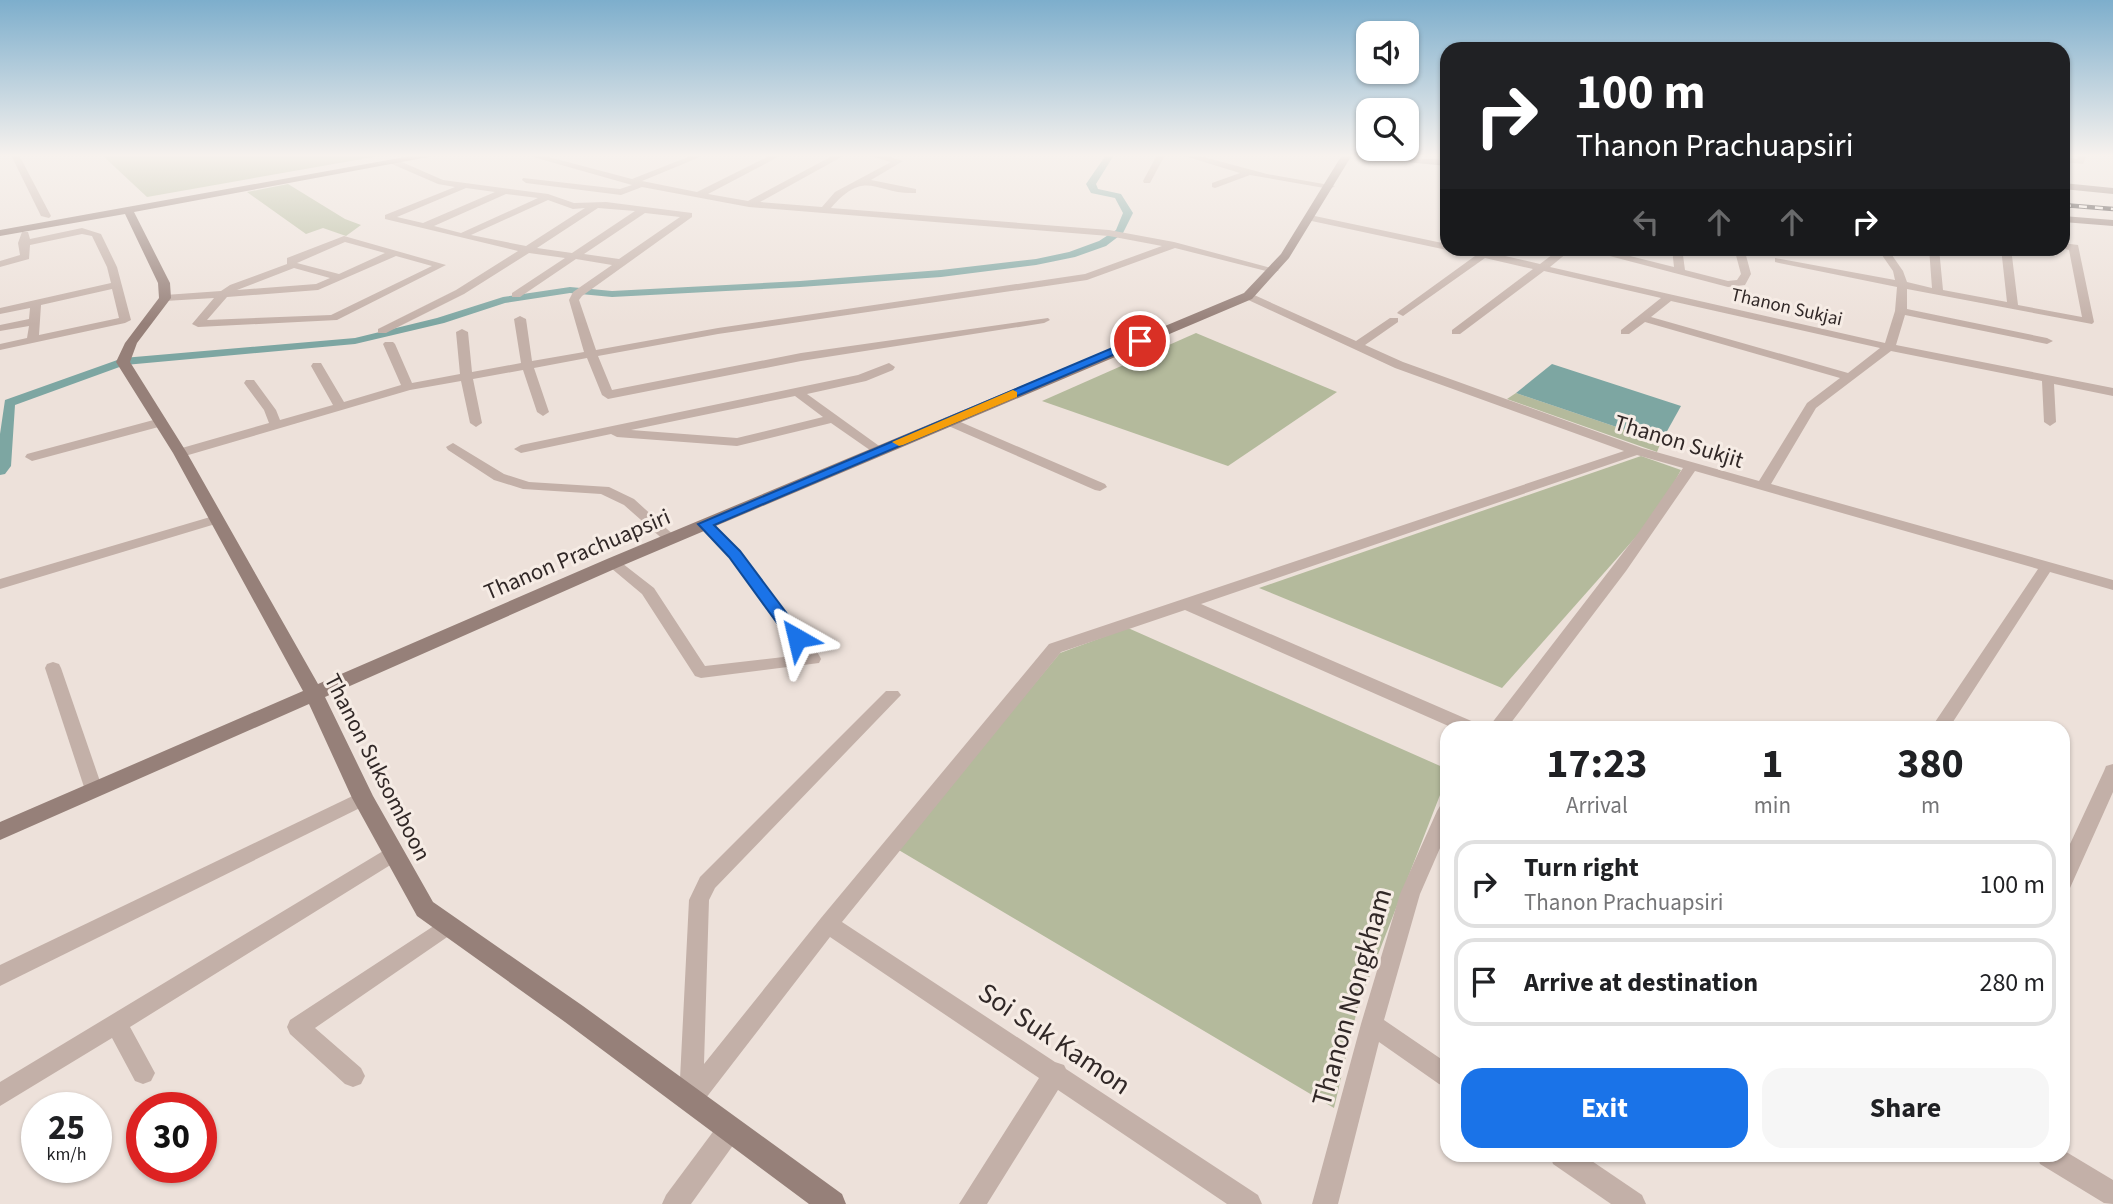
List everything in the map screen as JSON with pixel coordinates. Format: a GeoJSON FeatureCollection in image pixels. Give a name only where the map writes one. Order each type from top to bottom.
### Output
{"type":"FeatureCollection","features":[{"type":"Feature","properties":{"kind":"street"},"geometry":{"type":"LineString","coordinates":[[44,211],[46,216]]}},
{"type":"Feature","properties":{"kind":"street"},"geometry":{"type":"LineString","coordinates":[[0,224],[76,211]]}},
{"type":"Feature","properties":{"kind":"street"},"geometry":{"type":"LineString","coordinates":[[0,233],[121,211]]}},
{"type":"Feature","properties":{"kind":"street"},"geometry":{"type":"LineString","coordinates":[[129,211],[164,283],[166,298],[318,287],[396,252]]}},
{"type":"Feature","properties":{"kind":"street"},"geometry":{"type":"LineString","coordinates":[[400,211],[388,216],[525,249],[623,263]]}},
{"type":"Feature","properties":{"kind":"street"},"geometry":{"type":"LineString","coordinates":[[425,226],[459,211]]}},
{"type":"Feature","properties":{"kind":"street"},"geometry":{"type":"LineString","coordinates":[[464,235],[517,211]]}},
{"type":"Feature","properties":{"kind":"street"},"geometry":{"type":"LineString","coordinates":[[382,331],[460,292],[587,211]]}},
{"type":"Feature","properties":{"kind":"street"},"geometry":{"type":"LineString","coordinates":[[516,295],[641,211]]}},
{"type":"Feature","properties":{"kind":"street"},"geometry":{"type":"LineString","coordinates":[[654,211],[689,215],[582,291],[574,300],[608,395],[801,357],[1044,320]]}},
{"type":"Feature","properties":{"kind":"street"},"geometry":{"type":"LineString","coordinates":[[827,211],[1109,233],[1174,245],[1274,270]]}},
{"type":"Feature","properties":{"kind":"street"},"geometry":{"type":"LineString","coordinates":[[886,215],[889,211]]}},
{"type":"Feature","properties":{"kind":"street","name":"Thanon Prachuapsiri"},"geometry":{"type":"LineString","coordinates":[[0,831],[613,562],[1248,296],[1274,270],[1314,211]]}},
{"type":"Feature","properties":{"kind":"street"},"geometry":{"type":"LineString","coordinates":[[1310,218],[1440,246]]}},
{"type":"Feature","properties":{"kind":"street"},"geometry":{"type":"LineString","coordinates":[[2070,220],[2113,223]]}},
{"type":"Feature","properties":{"kind":"street"},"geometry":{"type":"LineString","coordinates":[[0,264],[25,257],[23,243],[26,228]]}},
{"type":"Feature","properties":{"kind":"street"},"geometry":{"type":"LineString","coordinates":[[0,347],[125,320],[112,267],[96,233],[82,231],[23,243]]}},
{"type":"Feature","properties":{"kind":"street"},"geometry":{"type":"LineString","coordinates":[[293,265],[291,260],[344,239],[441,265],[333,318],[198,324],[222,295],[234,287],[293,265],[340,277]]}},
{"type":"Feature","properties":{"kind":"street"},"geometry":{"type":"LineString","coordinates":[[180,453],[408,387],[592,352],[1087,277],[1174,245]]}},
{"type":"Feature","properties":{"kind":"street"},"geometry":{"type":"LineString","coordinates":[[1779,260],[2088,322],[2074,247],[2070,247]]}},
{"type":"Feature","properties":{"kind":"street"},"geometry":{"type":"LineString","coordinates":[[1356,346],[1482,256]]}},
{"type":"Feature","properties":{"kind":"street","name":"Thanon Sukjai"},"geometry":{"type":"LineString","coordinates":[[1488,256],[1889,347],[2113,392]]}},
{"type":"Feature","properties":{"kind":"street"},"geometry":{"type":"LineString","coordinates":[[1456,332],[1558,256]]}},
{"type":"Feature","properties":{"kind":"street"},"geometry":{"type":"LineString","coordinates":[[1628,256],[1728,284],[1741,284],[1746,274],[1741,256]]}},
{"type":"Feature","properties":{"kind":"street"},"geometry":{"type":"LineString","coordinates":[[1679,256],[1680,272]]}},
{"type":"Feature","properties":{"kind":"street"},"geometry":{"type":"LineString","coordinates":[[1762,488],[1811,406],[1889,347],[1900,311],[1902,285],[1898,271],[1888,256]]}},
{"type":"Feature","properties":{"kind":"street"},"geometry":{"type":"LineString","coordinates":[[1935,256],[1938,292]]}},
{"type":"Feature","properties":{"kind":"street"},"geometry":{"type":"LineString","coordinates":[[2007,256],[2013,307]]}},
{"type":"Feature","properties":{"kind":"street"},"geometry":{"type":"LineString","coordinates":[[0,311],[116,285]]}},
{"type":"Feature","properties":{"kind":"street","name":"Thanon Sukjit"},"geometry":{"type":"LineString","coordinates":[[1248,296],[1399,365],[1637,451],[2113,585]]}},
{"type":"Feature","properties":{"kind":"street"},"geometry":{"type":"LineString","coordinates":[[1625,332],[1670,296]]}},
{"type":"Feature","properties":{"kind":"street","name":"Thanon Suksomboon"},"geometry":{"type":"LineString","coordinates":[[166,298],[131,343],[123,362],[180,453],[314,692],[363,798],[425,909],[691,1099],[832,1204]]}},
{"type":"Feature","properties":{"kind":"street"},"geometry":{"type":"LineString","coordinates":[[33,340],[36,304]]}},
{"type":"Feature","properties":{"kind":"street"},"geometry":{"type":"LineString","coordinates":[[1900,311],[2047,341]]}},
{"type":"Feature","properties":{"kind":"street"},"geometry":{"type":"LineString","coordinates":[[1643,318],[1850,377]]}},
{"type":"Feature","properties":{"kind":"street"},"geometry":{"type":"LineString","coordinates":[[520,319],[527,364],[543,412]]}},
{"type":"Feature","properties":{"kind":"street"},"geometry":{"type":"LineString","coordinates":[[0,328],[35,321]]}},
{"type":"Feature","properties":{"kind":"street"},"geometry":{"type":"LineString","coordinates":[[462,332],[466,376],[476,423]]}},
{"type":"Feature","properties":{"kind":"street"},"geometry":{"type":"LineString","coordinates":[[389,344],[408,387]]}},
{"type":"Feature","properties":{"kind":"street"},"geometry":{"type":"LineString","coordinates":[[317,366],[341,407]]}},
{"type":"Feature","properties":{"kind":"street"},"geometry":{"type":"LineString","coordinates":[[521,449],[862,378],[889,368]]}},
{"type":"Feature","properties":{"kind":"street"},"geometry":{"type":"LineString","coordinates":[[2048,379],[2050,422]]}},
{"type":"Feature","properties":{"kind":"street"},"geometry":{"type":"LineString","coordinates":[[250,383],[270,410],[276,425]]}},
{"type":"Feature","properties":{"kind":"street"},"geometry":{"type":"LineString","coordinates":[[797,392],[877,451]]}},
{"type":"Feature","properties":{"kind":"street"},"geometry":{"type":"LineString","coordinates":[[600,432],[737,442],[831,419]]}},
{"type":"Feature","properties":{"kind":"street"},"geometry":{"type":"LineString","coordinates":[[949,421],[1100,487]]}},
{"type":"Feature","properties":{"kind":"street"},"geometry":{"type":"LineString","coordinates":[[32,457],[161,422]]}},
{"type":"Feature","properties":{"kind":"street"},"geometry":{"type":"LineString","coordinates":[[453,447],[499,477],[528,486],[604,490],[629,502],[671,538]]}},
{"type":"Feature","properties":{"kind":"street"},"geometry":{"type":"LineString","coordinates":[[691,1099],[828,924],[1055,648],[1637,451]]}},
{"type":"Feature","properties":{"kind":"street"},"geometry":{"type":"LineString","coordinates":[[1502,721],[1550,655],[1661,514],[1690,468]]}},
{"type":"Feature","properties":{"kind":"street"},"geometry":{"type":"LineString","coordinates":[[0,584],[217,519]]}},
{"type":"Feature","properties":{"kind":"street"},"geometry":{"type":"LineString","coordinates":[[613,562],[648,591],[701,673],[813,659],[734,554],[705,524]]}},
{"type":"Feature","properties":{"kind":"street"},"geometry":{"type":"LineString","coordinates":[[1945,721],[2047,566]]}},
{"type":"Feature","properties":{"kind":"street"},"geometry":{"type":"LineString","coordinates":[[1186,604],[1454,721]]}},
{"type":"Feature","properties":{"kind":"street"},"geometry":{"type":"LineString","coordinates":[[53,668],[94,790]]}},
{"type":"Feature","properties":{"kind":"street"},"geometry":{"type":"LineString","coordinates":[[691,1099],[699,900],[707,883],[892,695]]}},
{"type":"Feature","properties":{"kind":"street"},"geometry":{"type":"LineString","coordinates":[[2070,866],[2113,771]]}},
{"type":"Feature","properties":{"kind":"street"},"geometry":{"type":"LineString","coordinates":[[0,976],[363,798]]}},
{"type":"Feature","properties":{"kind":"street","name":"Thanon Nongkham"},"geometry":{"type":"LineString","coordinates":[[1325,1204],[1372,1024],[1410,894],[1440,827]]}},
{"type":"Feature","properties":{"kind":"street"},"geometry":{"type":"LineString","coordinates":[[0,1095],[393,853]]}},
{"type":"Feature","properties":{"kind":"street","name":"Soi Suk Kamon"},"geometry":{"type":"LineString","coordinates":[[828,924],[1056,1073],[1248,1204]]}},
{"type":"Feature","properties":{"kind":"street"},"geometry":{"type":"LineString","coordinates":[[353,1076],[298,1027],[449,925]]}},
{"type":"Feature","properties":{"kind":"street"},"geometry":{"type":"LineString","coordinates":[[116,1024],[143,1073]]}},
{"type":"Feature","properties":{"kind":"street"},"geometry":{"type":"LineString","coordinates":[[1372,1024],[1440,1071]]}},
{"type":"Feature","properties":{"kind":"street"},"geometry":{"type":"LineString","coordinates":[[972,1204],[1056,1073]]}},
{"type":"Feature","properties":{"kind":"street"},"geometry":{"type":"LineString","coordinates":[[675,1204],[730,1129]]}},
{"type":"Feature","properties":{"kind":"street"},"geometry":{"type":"LineString","coordinates":[[1572,1162],[1633,1204]]}},
{"type":"Feature","properties":{"kind":"street"},"geometry":{"type":"LineString","coordinates":[[2060,1162],[2113,1194]]}},
{"type":"Feature","properties":{"kind":"green space"},"geometry":{"type":"Polygon","coordinates":[[[274,211],[332,211],[361,225],[346,236],[323,228],[306,234],[274,211]]]}},
{"type":"Feature","properties":{"kind":"green space"},"geometry":{"type":"Polygon","coordinates":[[[1196,333],[1337,392],[1228,466],[1042,401],[1196,333]]]}},
{"type":"Feature","properties":{"kind":"green space"},"geometry":{"type":"Polygon","coordinates":[[[1516,393],[1661,442],[1657,452],[1507,399],[1516,393]]]}},
{"type":"Feature","properties":{"kind":"green space"},"geometry":{"type":"Polygon","coordinates":[[[1641,456],[1681,470],[1658,512],[1502,688],[1259,588],[1641,456]]]}},
{"type":"Feature","properties":{"kind":"green space"},"geometry":{"type":"Polygon","coordinates":[[[1128,628],[1440,766],[1440,795],[1358,1006],[1334,1108],[897,849],[1060,653],[1128,628]]]}},
{"type":"Feature","properties":{"kind":"water"},"geometry":{"type":"Polygon","coordinates":[[[1552,364],[1681,406],[1661,442],[1516,393],[1552,364]]]}},
{"type":"Feature","properties":{"kind":"waterway"},"geometry":{"type":"LineString","coordinates":[[0,471],[4,466],[9,403],[123,362],[355,341],[440,321],[503,300],[570,290],[612,294],[847,281],[1036,262],[1072,255],[1103,244],[1121,229],[1127,211]]}},
{"type":"Feature","properties":{"kind":"slow traffic"},"geometry":{"type":"LineString","coordinates":[[899,442],[1013,394]]}},
{"type":"Feature","properties":{"kind":"route"},"geometry":{"type":"LineString","coordinates":[[797,638],[734,554],[705,524],[1140,341]]}}]}
